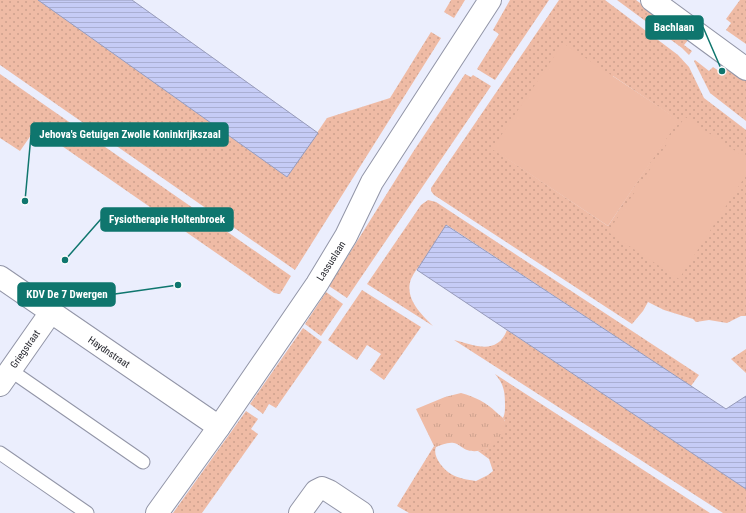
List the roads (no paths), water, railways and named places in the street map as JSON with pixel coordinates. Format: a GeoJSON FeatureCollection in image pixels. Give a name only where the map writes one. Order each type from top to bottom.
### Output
{"type":"FeatureCollection","features":[{"type":"Feature","properties":{"kind":"street","name":"Lassuslaan"},"geometry":{"type":"LineString","coordinates":[[157,513],[219,427],[317,284],[346,236],[372,182],[490,0]]}},
{"type":"Feature","properties":{"kind":"street"},"geometry":{"type":"LineString","coordinates":[[652,0],[746,69]]}},
{"type":"Feature","properties":{"kind":"street","name":"Haydnstraat"},"geometry":{"type":"LineString","coordinates":[[0,277],[219,427]]}},
{"type":"Feature","properties":{"kind":"street","name":"Griegstraat"},"geometry":{"type":"LineString","coordinates":[[5,378],[51,312]]}},
{"type":"Feature","properties":{"kind":"street"},"geometry":{"type":"LineString","coordinates":[[300,513],[316,490],[322,488],[362,513]]}},
{"type":"Feature","properties":{"kind":"lane"},"geometry":{"type":"LineString","coordinates":[[5,378],[143,462]]}},
{"type":"Feature","properties":{"kind":"lane"},"geometry":{"type":"LineString","coordinates":[[0,453],[87,513]]}},
{"type":"Feature","properties":{"kind":"water"},"geometry":{"type":"Polygon","coordinates":[[[38,0],[132,0],[318,133],[287,177],[38,0]]]}},
{"type":"Feature","properties":{"kind":"water"},"geometry":{"type":"Polygon","coordinates":[[[446,225],[726,409],[746,396],[746,489],[417,270],[446,225]]]}},
{"type":"Feature","properties":{"kind":"place","name":"Bachlaan"},"geometry":{"type":"Point","coordinates":[722,71]}},
{"type":"Feature","properties":{"kind":"place","name":"Jehova's Getuigen Zwolle Koninkrijkszaal"},"geometry":{"type":"Point","coordinates":[25,201]}},
{"type":"Feature","properties":{"kind":"place","name":"Fysiotherapie Holtenbroek"},"geometry":{"type":"Point","coordinates":[65,260]}},
{"type":"Feature","properties":{"kind":"place","name":"KDV De 7 Dwergen"},"geometry":{"type":"Point","coordinates":[178,285]}}]}
